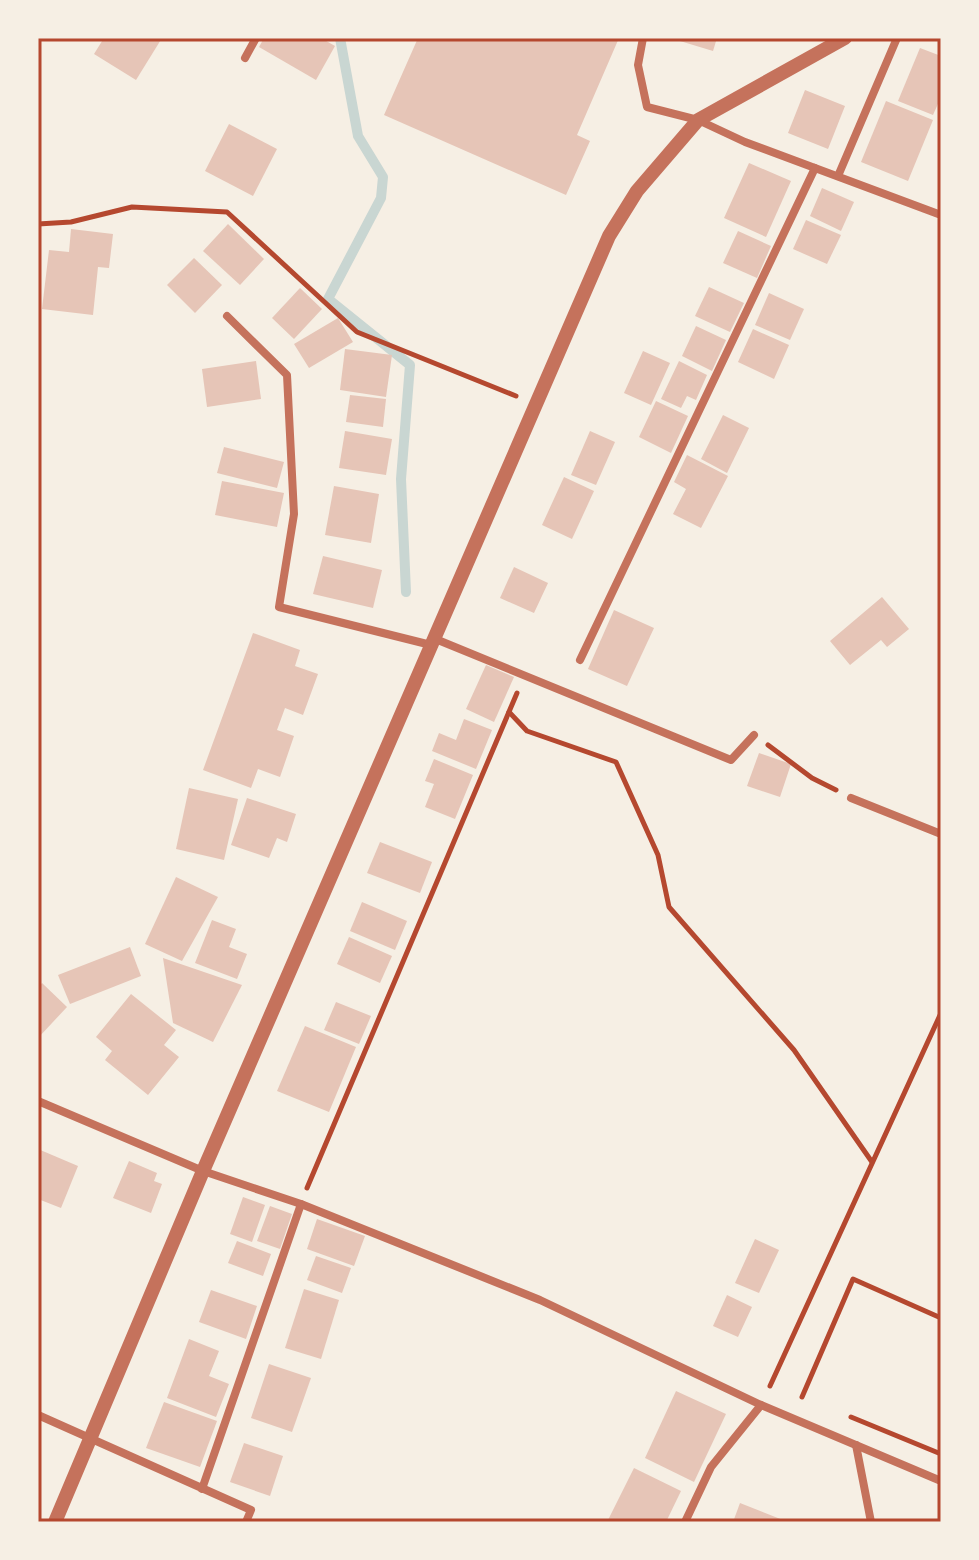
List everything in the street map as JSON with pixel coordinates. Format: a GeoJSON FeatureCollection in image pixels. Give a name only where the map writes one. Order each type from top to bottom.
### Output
{"type":"FeatureCollection","features":[{"type":"Feature","properties":{"kind":"street"},"geometry":{"type":"LineString","coordinates":[[245,58],[256,38]]}},
{"type":"Feature","properties":{"kind":"street"},"geometry":{"type":"LineString","coordinates":[[643,38],[638,65],[647,107],[698,120],[941,215]]}},
{"type":"Feature","properties":{"kind":"street"},"geometry":{"type":"LineString","coordinates":[[55,1522],[203,1171],[609,236],[637,191],[698,120],[845,38]]}},
{"type":"Feature","properties":{"kind":"street"},"geometry":{"type":"LineString","coordinates":[[838,176],[897,38]]}},
{"type":"Feature","properties":{"kind":"street"},"geometry":{"type":"LineString","coordinates":[[580,660],[815,168]]}},
{"type":"Feature","properties":{"kind":"street"},"geometry":{"type":"LineString","coordinates":[[227,316],[287,375],[294,514],[279,607],[432,642],[524,675],[731,760],[754,735]]}},
{"type":"Feature","properties":{"kind":"street"},"geometry":{"type":"LineString","coordinates":[[851,798],[941,834]]}},
{"type":"Feature","properties":{"kind":"street"},"geometry":{"type":"LineString","coordinates":[[38,1101],[203,1171],[301,1204],[540,1300],[761,1405],[941,1481]]}},
{"type":"Feature","properties":{"kind":"street"},"geometry":{"type":"LineString","coordinates":[[202,1489],[301,1204]]}},
{"type":"Feature","properties":{"kind":"street"},"geometry":{"type":"LineString","coordinates":[[685,1522],[711,1467],[761,1405]]}},
{"type":"Feature","properties":{"kind":"street"},"geometry":{"type":"LineString","coordinates":[[38,1415],[251,1510],[246,1522]]}},
{"type":"Feature","properties":{"kind":"street"},"geometry":{"type":"LineString","coordinates":[[856,1445],[871,1522]]}},
{"type":"Feature","properties":{"kind":"path"},"geometry":{"type":"LineString","coordinates":[[38,224],[71,222],[132,207],[227,212],[357,332],[389,342],[519,397]]}},
{"type":"Feature","properties":{"kind":"path"},"geometry":{"type":"LineString","coordinates":[[301,1204],[524,675]]}},
{"type":"Feature","properties":{"kind":"path"},"geometry":{"type":"LineString","coordinates":[[509,712],[527,731],[616,762],[658,855],[669,907],[794,1050],[872,1162]]}},
{"type":"Feature","properties":{"kind":"path"},"geometry":{"type":"LineString","coordinates":[[754,735],[812,778],[851,798]]}},
{"type":"Feature","properties":{"kind":"path"},"geometry":{"type":"LineString","coordinates":[[761,1405],[941,1013]]}},
{"type":"Feature","properties":{"kind":"path"},"geometry":{"type":"LineString","coordinates":[[813,1402],[799,1396],[853,1279],[941,1318]]}},
{"type":"Feature","properties":{"kind":"path"},"geometry":{"type":"LineString","coordinates":[[842,1413],[941,1454]]}},
{"type":"Feature","properties":{"kind":"building"},"geometry":{"type":"Polygon","coordinates":[[[104,38],[162,38],[136,80],[94,54],[104,38]]]}},
{"type":"Feature","properties":{"kind":"building"},"geometry":{"type":"Polygon","coordinates":[[[264,38],[321,38],[335,46],[316,80],[259,47],[264,38]]]}},
{"type":"Feature","properties":{"kind":"building"},"geometry":{"type":"Polygon","coordinates":[[[418,38],[619,38],[577,135],[590,141],[566,195],[384,115],[418,38]]]}},
{"type":"Feature","properties":{"kind":"building"},"geometry":{"type":"Polygon","coordinates":[[[670,38],[717,38],[713,51],[670,38]]]}},
{"type":"Feature","properties":{"kind":"building"},"geometry":{"type":"Polygon","coordinates":[[[920,48],[941,56],[941,97],[933,115],[898,101],[920,48]]]}},
{"type":"Feature","properties":{"kind":"building"},"geometry":{"type":"Polygon","coordinates":[[[805,90],[845,106],[828,149],[788,133],[805,90]]]}},
{"type":"Feature","properties":{"kind":"building"},"geometry":{"type":"Polygon","coordinates":[[[886,101],[933,120],[908,181],[861,162],[886,101]]]}},
{"type":"Feature","properties":{"kind":"building"},"geometry":{"type":"Polygon","coordinates":[[[229,124],[277,149],[253,196],[205,171],[229,124]]]}},
{"type":"Feature","properties":{"kind":"building"},"geometry":{"type":"Polygon","coordinates":[[[749,163],[791,181],[766,237],[724,218],[749,163]]]}},
{"type":"Feature","properties":{"kind":"building"},"geometry":{"type":"Polygon","coordinates":[[[822,188],[854,202],[841,231],[810,216],[822,188]]]}},
{"type":"Feature","properties":{"kind":"building"},"geometry":{"type":"Polygon","coordinates":[[[806,220],[841,235],[827,264],[793,249],[806,220]]]}},
{"type":"Feature","properties":{"kind":"building"},"geometry":{"type":"Polygon","coordinates":[[[228,224],[264,259],[240,285],[203,251],[228,224]]]}},
{"type":"Feature","properties":{"kind":"building"},"geometry":{"type":"Polygon","coordinates":[[[71,229],[113,234],[109,268],[98,267],[93,315],[42,309],[49,250],[69,252],[71,229]]]}},
{"type":"Feature","properties":{"kind":"building"},"geometry":{"type":"Polygon","coordinates":[[[738,231],[771,246],[757,278],[723,263],[738,231]]]}},
{"type":"Feature","properties":{"kind":"building"},"geometry":{"type":"Polygon","coordinates":[[[194,258],[222,285],[195,313],[167,285],[194,258]]]}},
{"type":"Feature","properties":{"kind":"building"},"geometry":{"type":"Polygon","coordinates":[[[709,287],[744,303],[730,332],[695,316],[709,287]]]}},
{"type":"Feature","properties":{"kind":"building"},"geometry":{"type":"Polygon","coordinates":[[[300,288],[322,309],[294,339],[272,318],[300,288]]]}},
{"type":"Feature","properties":{"kind":"building"},"geometry":{"type":"Polygon","coordinates":[[[769,293],[804,309],[790,340],[755,325],[769,293]]]}},
{"type":"Feature","properties":{"kind":"building"},"geometry":{"type":"Polygon","coordinates":[[[338,318],[353,342],[309,368],[294,344],[338,318]]]}},
{"type":"Feature","properties":{"kind":"building"},"geometry":{"type":"Polygon","coordinates":[[[696,326],[726,340],[712,371],[682,356],[696,326]]]}},
{"type":"Feature","properties":{"kind":"building"},"geometry":{"type":"Polygon","coordinates":[[[753,329],[789,345],[774,379],[738,362],[753,329]]]}},
{"type":"Feature","properties":{"kind":"building"},"geometry":{"type":"Polygon","coordinates":[[[345,349],[392,355],[386,397],[340,390],[345,349]]]}},
{"type":"Feature","properties":{"kind":"building"},"geometry":{"type":"Polygon","coordinates":[[[643,351],[670,363],[651,405],[624,393],[643,351]]]}},
{"type":"Feature","properties":{"kind":"building"},"geometry":{"type":"Polygon","coordinates":[[[256,361],[261,399],[207,407],[202,369],[256,361]]]}},
{"type":"Feature","properties":{"kind":"building"},"geometry":{"type":"Polygon","coordinates":[[[679,361],[707,375],[696,400],[687,396],[681,408],[661,399],[679,361]]]}},
{"type":"Feature","properties":{"kind":"building"},"geometry":{"type":"Polygon","coordinates":[[[350,395],[386,399],[383,427],[346,422],[350,395]]]}},
{"type":"Feature","properties":{"kind":"building"},"geometry":{"type":"Polygon","coordinates":[[[656,401],[688,416],[671,453],[639,437],[656,401]]]}},
{"type":"Feature","properties":{"kind":"building"},"geometry":{"type":"Polygon","coordinates":[[[723,415],[749,428],[727,473],[701,459],[723,415]]]}},
{"type":"Feature","properties":{"kind":"building"},"geometry":{"type":"Polygon","coordinates":[[[345,431],[392,439],[386,475],[339,468],[345,431]]]}},
{"type":"Feature","properties":{"kind":"building"},"geometry":{"type":"Polygon","coordinates":[[[590,431],[615,442],[596,485],[571,475],[590,431]]]}},
{"type":"Feature","properties":{"kind":"building"},"geometry":{"type":"Polygon","coordinates":[[[224,447],[284,462],[277,488],[217,473],[224,447]]]}},
{"type":"Feature","properties":{"kind":"building"},"geometry":{"type":"Polygon","coordinates":[[[687,455],[728,476],[701,528],[673,514],[686,489],[674,482],[687,455]]]}},
{"type":"Feature","properties":{"kind":"building"},"geometry":{"type":"Polygon","coordinates":[[[564,477],[594,491],[572,539],[542,525],[564,477]]]}},
{"type":"Feature","properties":{"kind":"building"},"geometry":{"type":"Polygon","coordinates":[[[222,481],[284,493],[277,527],[215,515],[222,481]]]}},
{"type":"Feature","properties":{"kind":"building"},"geometry":{"type":"Polygon","coordinates":[[[334,486],[379,494],[371,543],[325,535],[334,486]]]}},
{"type":"Feature","properties":{"kind":"building"},"geometry":{"type":"Polygon","coordinates":[[[323,556],[382,570],[373,608],[313,594],[323,556]]]}},
{"type":"Feature","properties":{"kind":"building"},"geometry":{"type":"Polygon","coordinates":[[[514,567],[548,583],[534,613],[500,598],[514,567]]]}},
{"type":"Feature","properties":{"kind":"building"},"geometry":{"type":"Polygon","coordinates":[[[882,597],[909,629],[887,647],[881,640],[850,665],[830,641],[882,597]]]}},
{"type":"Feature","properties":{"kind":"building"},"geometry":{"type":"Polygon","coordinates":[[[614,610],[654,628],[627,686],[588,669],[614,610]]]}},
{"type":"Feature","properties":{"kind":"building"},"geometry":{"type":"Polygon","coordinates":[[[253,633],[300,650],[295,666],[318,674],[303,715],[285,708],[277,730],[294,736],[280,777],[258,769],[251,788],[203,770],[253,633]]]}},
{"type":"Feature","properties":{"kind":"building"},"geometry":{"type":"Polygon","coordinates":[[[486,665],[514,677],[494,722],[466,709],[486,665]]]}},
{"type":"Feature","properties":{"kind":"building"},"geometry":{"type":"Polygon","coordinates":[[[464,719],[492,730],[476,769],[432,751],[439,733],[456,740],[464,719]]]}},
{"type":"Feature","properties":{"kind":"building"},"geometry":{"type":"Polygon","coordinates":[[[759,753],[791,764],[780,797],[747,786],[759,753]]]}},
{"type":"Feature","properties":{"kind":"building"},"geometry":{"type":"Polygon","coordinates":[[[434,759],[473,775],[455,819],[425,807],[434,784],[425,781],[434,759]]]}},
{"type":"Feature","properties":{"kind":"building"},"geometry":{"type":"Polygon","coordinates":[[[189,788],[238,799],[224,860],[176,849],[189,788]]]}},
{"type":"Feature","properties":{"kind":"building"},"geometry":{"type":"Polygon","coordinates":[[[247,798],[296,814],[287,842],[277,838],[269,858],[231,845],[247,798]]]}},
{"type":"Feature","properties":{"kind":"building"},"geometry":{"type":"Polygon","coordinates":[[[380,842],[432,862],[420,893],[367,873],[380,842]]]}},
{"type":"Feature","properties":{"kind":"building"},"geometry":{"type":"Polygon","coordinates":[[[176,877],[218,897],[182,961],[145,944],[176,877]]]}},
{"type":"Feature","properties":{"kind":"building"},"geometry":{"type":"Polygon","coordinates":[[[362,902],[407,921],[395,950],[350,931],[362,902]]]}},
{"type":"Feature","properties":{"kind":"building"},"geometry":{"type":"Polygon","coordinates":[[[212,920],[236,929],[229,947],[247,954],[237,979],[195,963],[212,920]]]}},
{"type":"Feature","properties":{"kind":"building"},"geometry":{"type":"Polygon","coordinates":[[[349,937],[392,956],[380,983],[337,964],[349,937]]]}},
{"type":"Feature","properties":{"kind":"building"},"geometry":{"type":"Polygon","coordinates":[[[130,947],[141,976],[70,1004],[58,975],[130,947]]]}},
{"type":"Feature","properties":{"kind":"building"},"geometry":{"type":"Polygon","coordinates":[[[163,958],[242,985],[213,1042],[173,1023],[163,958]]]}},
{"type":"Feature","properties":{"kind":"building"},"geometry":{"type":"Polygon","coordinates":[[[42,983],[67,1007],[38,1038],[38,988],[42,983]]]}},
{"type":"Feature","properties":{"kind":"building"},"geometry":{"type":"Polygon","coordinates":[[[131,994],[176,1030],[164,1045],[179,1057],[148,1095],[105,1060],[112,1051],[96,1037],[131,994]]]}},
{"type":"Feature","properties":{"kind":"building"},"geometry":{"type":"Polygon","coordinates":[[[336,1002],[371,1016],[359,1044],[324,1030],[336,1002]]]}},
{"type":"Feature","properties":{"kind":"building"},"geometry":{"type":"Polygon","coordinates":[[[305,1026],[356,1047],[329,1112],[277,1091],[305,1026]]]}},
{"type":"Feature","properties":{"kind":"building"},"geometry":{"type":"Polygon","coordinates":[[[38,1149],[78,1166],[61,1208],[38,1199],[38,1149]]]}},
{"type":"Feature","properties":{"kind":"building"},"geometry":{"type":"Polygon","coordinates":[[[129,1161],[157,1173],[154,1181],[162,1184],[151,1213],[113,1198],[129,1161]]]}},
{"type":"Feature","properties":{"kind":"building"},"geometry":{"type":"Polygon","coordinates":[[[243,1197],[265,1205],[252,1242],[230,1234],[243,1197]]]}},
{"type":"Feature","properties":{"kind":"building"},"geometry":{"type":"Polygon","coordinates":[[[270,1206],[292,1214],[280,1249],[257,1241],[270,1206]]]}},
{"type":"Feature","properties":{"kind":"building"},"geometry":{"type":"Polygon","coordinates":[[[317,1219],[365,1236],[354,1266],[307,1249],[317,1219]]]}},
{"type":"Feature","properties":{"kind":"building"},"geometry":{"type":"Polygon","coordinates":[[[755,1239],[779,1250],[759,1293],[735,1283],[755,1239]]]}},
{"type":"Feature","properties":{"kind":"building"},"geometry":{"type":"Polygon","coordinates":[[[237,1241],[271,1254],[263,1276],[228,1263],[237,1241]]]}},
{"type":"Feature","properties":{"kind":"building"},"geometry":{"type":"Polygon","coordinates":[[[316,1256],[351,1268],[342,1293],[307,1280],[316,1256]]]}},
{"type":"Feature","properties":{"kind":"building"},"geometry":{"type":"Polygon","coordinates":[[[304,1289],[339,1300],[321,1359],[285,1348],[304,1289]]]}},
{"type":"Feature","properties":{"kind":"building"},"geometry":{"type":"Polygon","coordinates":[[[211,1290],[257,1306],[246,1339],[199,1322],[211,1290]]]}},
{"type":"Feature","properties":{"kind":"building"},"geometry":{"type":"Polygon","coordinates":[[[727,1295],[752,1307],[738,1337],[713,1326],[727,1295]]]}},
{"type":"Feature","properties":{"kind":"building"},"geometry":{"type":"Polygon","coordinates":[[[189,1339],[219,1351],[209,1376],[229,1384],[216,1417],[167,1398],[189,1339]]]}},
{"type":"Feature","properties":{"kind":"building"},"geometry":{"type":"Polygon","coordinates":[[[269,1364],[311,1378],[292,1432],[251,1418],[269,1364]]]}},
{"type":"Feature","properties":{"kind":"building"},"geometry":{"type":"Polygon","coordinates":[[[676,1391],[726,1414],[694,1482],[645,1458],[676,1391]]]}},
{"type":"Feature","properties":{"kind":"building"},"geometry":{"type":"Polygon","coordinates":[[[164,1402],[217,1421],[200,1467],[146,1448],[164,1402]]]}},
{"type":"Feature","properties":{"kind":"building"},"geometry":{"type":"Polygon","coordinates":[[[244,1443],[283,1456],[270,1496],[230,1482],[244,1443]]]}},
{"type":"Feature","properties":{"kind":"building"},"geometry":{"type":"Polygon","coordinates":[[[634,1468],[681,1491],[666,1522],[607,1522],[634,1468]]]}},
{"type":"Feature","properties":{"kind":"building"},"geometry":{"type":"Polygon","coordinates":[[[740,1503],[788,1522],[733,1522],[740,1503]]]}},
{"type":"Feature","properties":{"kind":"waterway"},"geometry":{"type":"LineString","coordinates":[[340,38],[358,136],[383,177],[381,198],[328,299],[410,365],[401,479],[406,592]]}}]}
